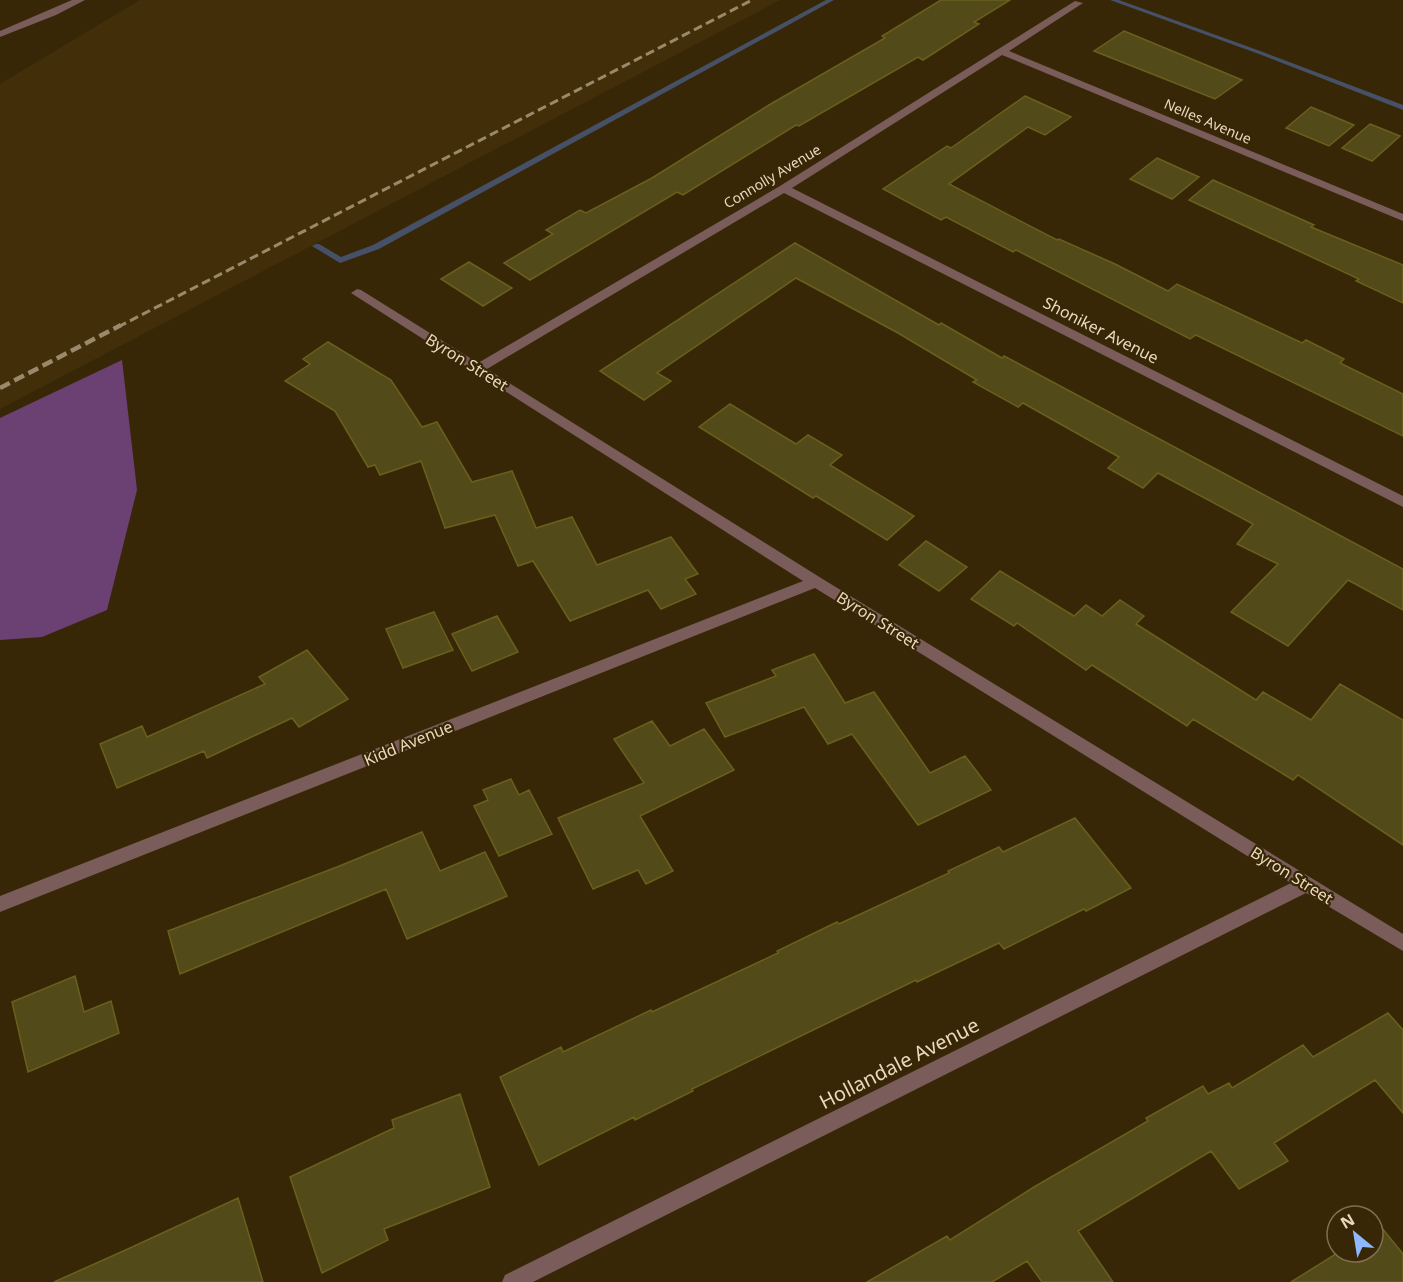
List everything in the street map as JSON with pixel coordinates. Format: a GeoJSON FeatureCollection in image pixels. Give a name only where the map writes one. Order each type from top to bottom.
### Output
{"type":"FeatureCollection","features":[{"type":"Feature","properties":{"kind":"street"},"geometry":{"type":"LineString","coordinates":[[0,34],[53,14],[80,0]]}},
{"type":"Feature","properties":{"kind":"street","name":"Connolly Avenue"},"geometry":{"type":"LineString","coordinates":[[478,369],[784,188],[1078,3]]}},
{"type":"Feature","properties":{"kind":"street","name":"Nelles Avenue"},"geometry":{"type":"LineString","coordinates":[[1001,51],[1403,218]]}},
{"type":"Feature","properties":{"kind":"street","name":"Shoniker Avenue"},"geometry":{"type":"LineString","coordinates":[[784,188],[1403,502]]}},
{"type":"Feature","properties":{"kind":"street","name":"Byron Street"},"geometry":{"type":"LineString","coordinates":[[357,293],[816,582],[1403,943]]}},
{"type":"Feature","properties":{"kind":"street","name":"Kidd Avenue"},"geometry":{"type":"LineString","coordinates":[[0,904],[816,582]]}},
{"type":"Feature","properties":{"kind":"street","name":"Hollandale Avenue"},"geometry":{"type":"LineString","coordinates":[[512,1282],[1307,884]]}},
{"type":"Feature","properties":{"kind":"shaded area"},"geometry":{"type":"Polygon","coordinates":[[[140,0],[780,0],[0,409],[0,84],[140,0]]]}},
{"type":"Feature","properties":{"kind":"shaded area"},"geometry":{"type":"Polygon","coordinates":[[[122,360],[137,490],[107,610],[42,637],[0,640],[0,418],[122,360]]]}},
{"type":"Feature","properties":{"kind":"building"},"geometry":{"type":"Polygon","coordinates":[[[941,0],[1010,0],[974,22],[979,24],[923,60],[918,57],[799,126],[796,125],[683,195],[677,192],[530,280],[504,263],[553,234],[546,230],[580,210],[586,213],[652,178],[769,105],[885,38],[882,36],[941,0]]]}},
{"type":"Feature","properties":{"kind":"building"},"geometry":{"type":"Polygon","coordinates":[[[1124,31],[1242,80],[1215,99],[1094,51],[1124,31]]]}},
{"type":"Feature","properties":{"kind":"building"},"geometry":{"type":"Polygon","coordinates":[[[1025,96],[1071,117],[1045,135],[1028,127],[949,184],[1057,240],[1115,264],[1168,291],[1177,284],[1302,343],[1306,340],[1344,359],[1340,363],[1403,394],[1403,436],[1196,335],[1190,339],[1016,250],[1013,252],[946,217],[941,220],[883,189],[947,146],[951,148],[1025,96]]]}},
{"type":"Feature","properties":{"kind":"building"},"geometry":{"type":"Polygon","coordinates":[[[1311,107],[1354,125],[1329,146],[1286,128],[1311,107]]]}},
{"type":"Feature","properties":{"kind":"building"},"geometry":{"type":"Polygon","coordinates":[[[1370,124],[1400,136],[1372,161],[1342,148],[1370,124]]]}},
{"type":"Feature","properties":{"kind":"building"},"geometry":{"type":"Polygon","coordinates":[[[1157,158],[1199,177],[1172,199],[1130,179],[1157,158]]]}},
{"type":"Feature","properties":{"kind":"building"},"geometry":{"type":"Polygon","coordinates":[[[1213,180],[1314,225],[1311,227],[1403,265],[1403,303],[1356,281],[1359,279],[1189,200],[1213,180]]]}},
{"type":"Feature","properties":{"kind":"building"},"geometry":{"type":"Polygon","coordinates":[[[795,243],[939,325],[941,323],[1002,358],[1004,356],[1403,569],[1403,610],[1348,580],[1288,646],[1231,612],[1278,564],[1237,544],[1253,524],[1158,473],[1143,488],[1108,468],[1119,457],[1023,403],[1018,407],[973,382],[977,380],[898,333],[796,278],[657,373],[671,381],[644,400],[600,371],[795,243]]]}},
{"type":"Feature","properties":{"kind":"building"},"geometry":{"type":"Polygon","coordinates":[[[469,262],[512,288],[483,306],[441,279],[469,262]]]}},
{"type":"Feature","properties":{"kind":"building"},"geometry":{"type":"Polygon","coordinates":[[[328,342],[391,380],[422,427],[437,422],[472,482],[512,471],[536,528],[572,517],[597,565],[671,537],[698,574],[685,579],[696,594],[661,609],[648,590],[570,621],[533,561],[518,566],[495,515],[445,528],[421,461],[380,475],[375,465],[368,467],[335,411],[285,381],[310,364],[303,359],[328,342]]]}},
{"type":"Feature","properties":{"kind":"building"},"geometry":{"type":"Polygon","coordinates":[[[730,404],[796,444],[808,435],[842,455],[830,465],[914,516],[887,540],[816,496],[813,498],[699,427],[730,404]]]}},
{"type":"Feature","properties":{"kind":"building"},"geometry":{"type":"Polygon","coordinates":[[[926,541],[967,567],[939,591],[899,565],[926,541]]]}},
{"type":"Feature","properties":{"kind":"building"},"geometry":{"type":"Polygon","coordinates":[[[1000,571],[1074,616],[1086,605],[1102,616],[1120,600],[1144,616],[1136,624],[1256,700],[1263,692],[1311,720],[1340,684],[1403,720],[1403,845],[1298,775],[1293,780],[1193,719],[1187,726],[1092,665],[1086,670],[1017,623],[1014,626],[971,599],[1000,571]]]}},
{"type":"Feature","properties":{"kind":"building"},"geometry":{"type":"Polygon","coordinates":[[[434,612],[453,650],[403,668],[386,629],[434,612]]]}},
{"type":"Feature","properties":{"kind":"building"},"geometry":{"type":"Polygon","coordinates":[[[497,616],[518,652],[472,671],[452,634],[497,616]]]}},
{"type":"Feature","properties":{"kind":"building"},"geometry":{"type":"Polygon","coordinates":[[[307,650],[348,699],[299,727],[292,718],[207,758],[204,751],[117,788],[100,744],[142,726],[147,737],[265,684],[259,677],[307,650]]]}},
{"type":"Feature","properties":{"kind":"building"},"geometry":{"type":"Polygon","coordinates":[[[814,654],[845,703],[874,692],[930,773],[965,756],[991,790],[918,825],[852,734],[828,744],[804,707],[725,737],[706,703],[776,676],[772,670],[814,654]]]}},
{"type":"Feature","properties":{"kind":"building"},"geometry":{"type":"Polygon","coordinates":[[[652,721],[670,746],[704,729],[734,770],[640,816],[673,871],[646,884],[638,870],[593,889],[558,818],[644,783],[614,739],[652,721]]]}},
{"type":"Feature","properties":{"kind":"building"},"geometry":{"type":"Polygon","coordinates":[[[511,779],[519,795],[529,790],[552,834],[499,856],[474,806],[488,800],[483,790],[511,779]]]}},
{"type":"Feature","properties":{"kind":"building"},"geometry":{"type":"Polygon","coordinates":[[[1075,818],[1131,888],[1004,949],[999,943],[917,982],[916,980],[692,1089],[693,1091],[635,1120],[634,1117],[539,1165],[500,1077],[561,1047],[563,1052],[651,1010],[652,1012],[778,953],[777,951],[837,922],[839,924],[949,873],[948,871],[999,847],[1003,852],[1075,818]]]}},
{"type":"Feature","properties":{"kind":"building"},"geometry":{"type":"Polygon","coordinates":[[[422,832],[440,871],[485,852],[507,896],[407,939],[386,889],[180,974],[168,931],[422,832]]]}},
{"type":"Feature","properties":{"kind":"building"},"geometry":{"type":"Polygon","coordinates":[[[75,976],[84,1012],[111,1001],[119,1033],[28,1072],[12,1002],[75,976]]]}},
{"type":"Feature","properties":{"kind":"building"},"geometry":{"type":"Polygon","coordinates":[[[1388,1013],[1403,1030],[1403,1113],[1375,1080],[1274,1143],[1288,1161],[1239,1189],[1211,1151],[1078,1231],[1113,1282],[1042,1282],[1027,1261],[992,1282],[867,1282],[947,1236],[950,1240],[1034,1187],[1148,1121],[1146,1118],[1203,1086],[1208,1094],[1229,1083],[1232,1088],[1303,1045],[1313,1057],[1388,1013]]]}},
{"type":"Feature","properties":{"kind":"building"},"geometry":{"type":"Polygon","coordinates":[[[460,1094],[490,1187],[384,1229],[388,1240],[322,1273],[290,1177],[394,1128],[392,1120],[460,1094]]]}},
{"type":"Feature","properties":{"kind":"building"},"geometry":{"type":"Polygon","coordinates":[[[238,1198],[263,1282],[54,1282],[130,1248],[238,1198]]]}},
{"type":"Feature","properties":{"kind":"building"},"geometry":{"type":"Polygon","coordinates":[[[1385,1232],[1403,1254],[1403,1282],[1291,1282],[1325,1261],[1325,1264],[1385,1264],[1385,1232]]]}},
{"type":"Feature","properties":{"kind":"waterway"},"geometry":{"type":"LineString","coordinates":[[316,246],[340,260],[376,247],[831,0]]}},
{"type":"Feature","properties":{"kind":"waterway"},"geometry":{"type":"LineString","coordinates":[[1113,0],[1261,53],[1403,108]]}},
{"type":"Feature","properties":{"kind":"railway"},"geometry":{"type":"LineString","coordinates":[[118,327],[752,0]]}},
{"type":"Feature","properties":{"kind":"railway"},"geometry":{"type":"LineString","coordinates":[[0,388],[121,325]]}}]}
